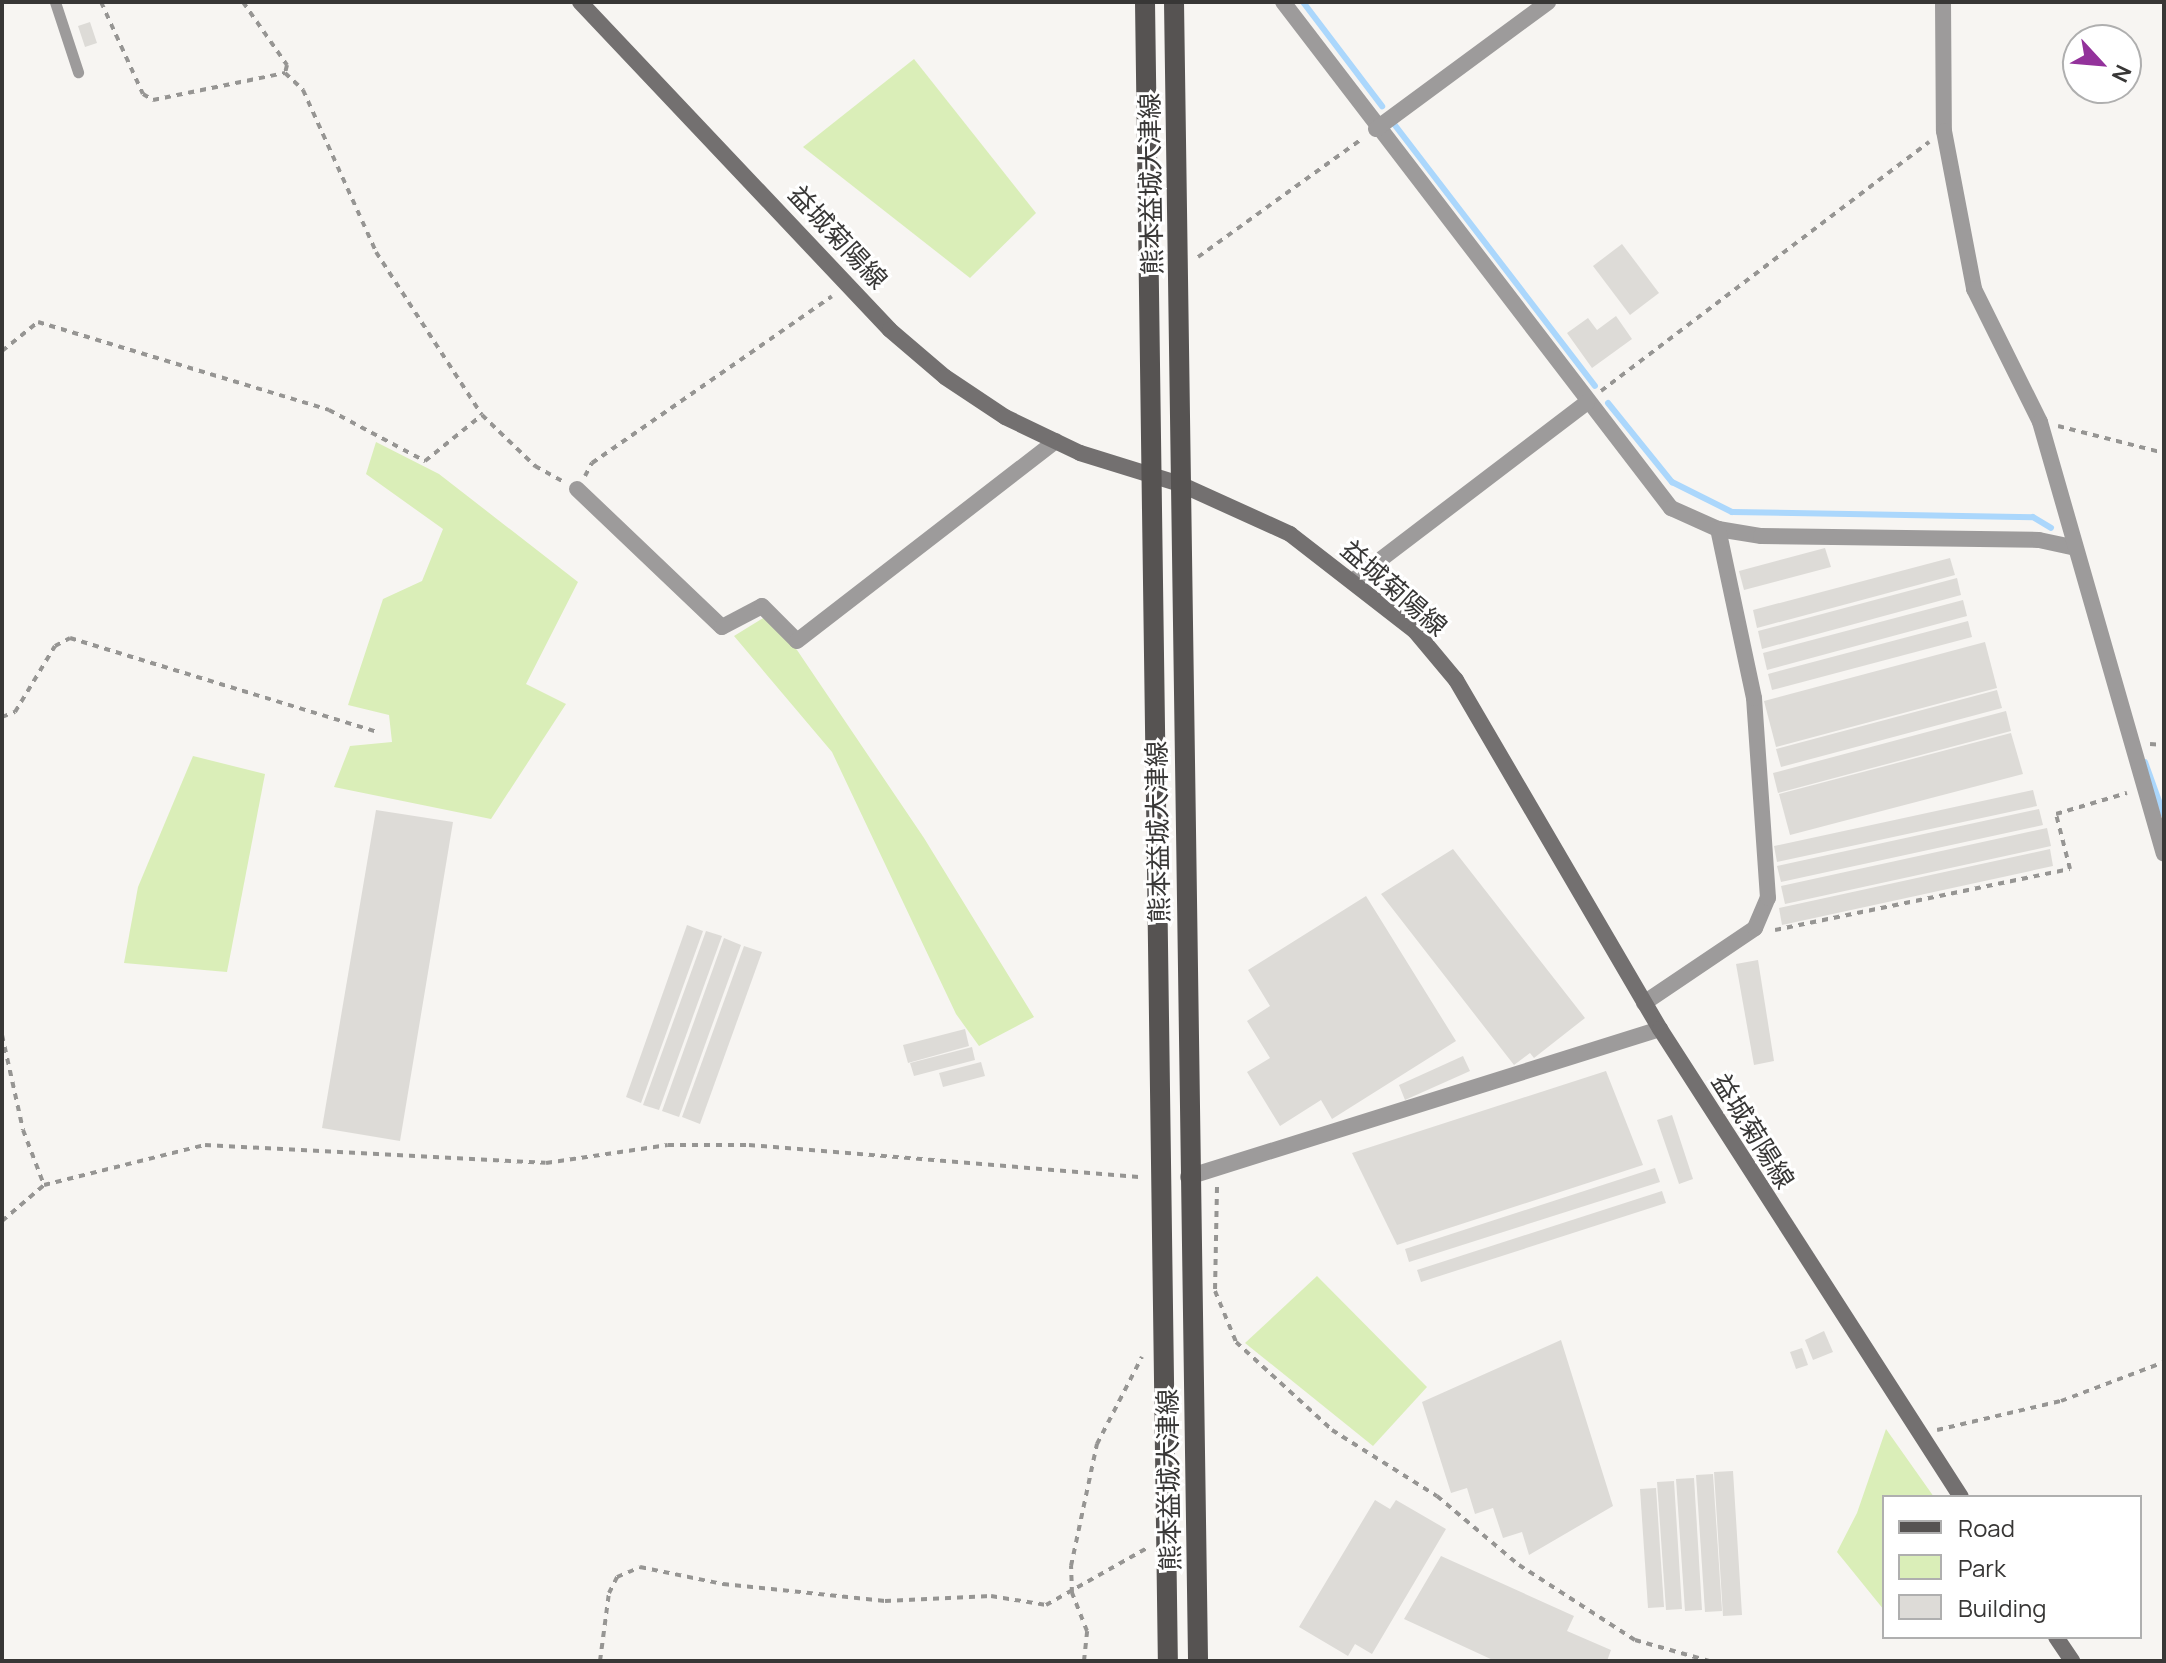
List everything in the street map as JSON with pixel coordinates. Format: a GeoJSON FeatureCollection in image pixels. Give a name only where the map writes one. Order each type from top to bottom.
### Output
{"type":"FeatureCollection","features":[{"type":"Feature","properties":{"kind":"main road","name":"益城菊陽線"},"geometry":{"type":"LineString","coordinates":[[580,2],[850,283],[945,377],[1056,441],[1180,484],[1290,534],[1355,579],[1415,631],[1456,680],[1660,1029],[1960,1495]]}},
{"type":"Feature","properties":{"kind":"main road","name":"熊本益城大津線"},"geometry":{"type":"LineString","coordinates":[[1145,2],[1168,1661]]}},
{"type":"Feature","properties":{"kind":"main road","name":"熊本益城大津線"},"geometry":{"type":"LineString","coordinates":[[1174,2],[1188,1177],[1198,1661]]}},
{"type":"Feature","properties":{"kind":"main road"},"geometry":{"type":"LineString","coordinates":[[2057,1639],[2072,1661]]}},
{"type":"Feature","properties":{"kind":"street"},"geometry":{"type":"LineString","coordinates":[[1283,2],[1376,129],[1671,508],[1718,529],[1761,536],[2039,540],[2072,547]]}},
{"type":"Feature","properties":{"kind":"street"},"geometry":{"type":"LineString","coordinates":[[1376,129],[1548,2]]}},
{"type":"Feature","properties":{"kind":"street"},"geometry":{"type":"LineString","coordinates":[[1943,2],[1944,131],[1974,289],[2040,422],[2141,789],[2164,854]]}},
{"type":"Feature","properties":{"kind":"street"},"geometry":{"type":"LineString","coordinates":[[1355,579],[1587,402]]}},
{"type":"Feature","properties":{"kind":"street"},"geometry":{"type":"LineString","coordinates":[[577,489],[722,627],[762,606],[797,641],[1056,441]]}},
{"type":"Feature","properties":{"kind":"street"},"geometry":{"type":"LineString","coordinates":[[1644,1003],[1755,928],[1768,898],[1754,698],[1718,529]]}},
{"type":"Feature","properties":{"kind":"street"},"geometry":{"type":"LineString","coordinates":[[1188,1177],[1660,1029]]}},
{"type":"Feature","properties":{"kind":"lane"},"geometry":{"type":"LineString","coordinates":[[55,2],[78,72]]}},
{"type":"Feature","properties":{"kind":"path"},"geometry":{"type":"LineString","coordinates":[[101,2],[143,94],[153,100],[285,73]]}},
{"type":"Feature","properties":{"kind":"path"},"geometry":{"type":"LineString","coordinates":[[243,2],[287,65],[285,73]]}},
{"type":"Feature","properties":{"kind":"path"},"geometry":{"type":"LineString","coordinates":[[285,73],[303,90],[376,252],[482,415],[535,466],[577,489],[592,463],[850,283]]}},
{"type":"Feature","properties":{"kind":"path"},"geometry":{"type":"LineString","coordinates":[[1179,270],[1376,129]]}},
{"type":"Feature","properties":{"kind":"path"},"geometry":{"type":"LineString","coordinates":[[1587,402],[1944,131]]}},
{"type":"Feature","properties":{"kind":"path"},"geometry":{"type":"LineString","coordinates":[[2,351],[38,322],[329,410],[425,461],[482,415]]}},
{"type":"Feature","properties":{"kind":"path"},"geometry":{"type":"LineString","coordinates":[[2040,422],[2164,453]]}},
{"type":"Feature","properties":{"kind":"path"},"geometry":{"type":"LineString","coordinates":[[2,717],[15,712],[55,646],[70,638],[378,732]]}},
{"type":"Feature","properties":{"kind":"path"},"geometry":{"type":"LineString","coordinates":[[1755,928],[1772,931],[2070,869],[2056,814],[2141,789]]}},
{"type":"Feature","properties":{"kind":"path"},"geometry":{"type":"LineString","coordinates":[[2,1035],[23,1130],[44,1185]]}},
{"type":"Feature","properties":{"kind":"path"},"geometry":{"type":"LineString","coordinates":[[2,1221],[44,1185],[205,1145],[546,1163],[668,1145],[749,1145],[1161,1179]]}},
{"type":"Feature","properties":{"kind":"path"},"geometry":{"type":"LineString","coordinates":[[1217,1169],[1215,1291],[1236,1342],[1332,1430],[1437,1496],[1519,1565],[1635,1640],[1709,1661]]}},
{"type":"Feature","properties":{"kind":"path"},"geometry":{"type":"LineString","coordinates":[[1084,1661],[1087,1631],[1072,1593],[1071,1566],[1097,1444],[1144,1354]]}},
{"type":"Feature","properties":{"kind":"path"},"geometry":{"type":"LineString","coordinates":[[1919,1435],[2061,1401],[2164,1362]]}},
{"type":"Feature","properties":{"kind":"path"},"geometry":{"type":"LineString","coordinates":[[600,1661],[609,1593],[617,1577],[640,1567],[723,1584],[885,1601],[991,1596],[1046,1605],[1072,1593],[1132,1554],[1166,1541]]}},
{"type":"Feature","properties":{"kind":"green space"},"geometry":{"type":"Polygon","coordinates":[[[914,59],[1036,213],[970,278],[803,147],[914,59]]]}},
{"type":"Feature","properties":{"kind":"green space"},"geometry":{"type":"Polygon","coordinates":[[[376,442],[439,474],[578,582],[526,684],[566,704],[491,819],[334,787],[350,746],[392,742],[389,715],[348,705],[383,599],[422,581],[443,529],[366,474],[376,442]]]}},
{"type":"Feature","properties":{"kind":"green space"},"geometry":{"type":"Polygon","coordinates":[[[765,617],[797,650],[924,838],[1034,1017],[979,1046],[956,1014],[832,752],[734,636],[765,617]]]}},
{"type":"Feature","properties":{"kind":"green space"},"geometry":{"type":"Polygon","coordinates":[[[193,756],[265,774],[227,972],[124,963],[138,887],[193,756]]]}},
{"type":"Feature","properties":{"kind":"green space"},"geometry":{"type":"Polygon","coordinates":[[[1317,1276],[1427,1387],[1373,1446],[1245,1343],[1317,1276]]]}},
{"type":"Feature","properties":{"kind":"green space"},"geometry":{"type":"Polygon","coordinates":[[[1886,1429],[1933,1495],[1882,1495],[1882,1608],[1837,1552],[1857,1513],[1886,1429]]]}},
{"type":"Feature","properties":{"kind":"building"},"geometry":{"type":"Polygon","coordinates":[[[90,22],[97,43],[85,47],[78,26],[90,22]]]}},
{"type":"Feature","properties":{"kind":"building"},"geometry":{"type":"Polygon","coordinates":[[[1622,244],[1659,293],[1630,315],[1593,266],[1622,244]]]}},
{"type":"Feature","properties":{"kind":"building"},"geometry":{"type":"Polygon","coordinates":[[[1616,316],[1632,339],[1592,368],[1567,333],[1588,318],[1597,330],[1616,316]]]}},
{"type":"Feature","properties":{"kind":"building"},"geometry":{"type":"Polygon","coordinates":[[[1825,548],[1831,567],[1744,590],[1739,571],[1825,548]]]}},
{"type":"Feature","properties":{"kind":"building"},"geometry":{"type":"Polygon","coordinates":[[[1950,558],[1955,575],[1757,628],[1753,610],[1950,558]]]}},
{"type":"Feature","properties":{"kind":"building"},"geometry":{"type":"Polygon","coordinates":[[[1957,578],[1961,595],[1762,649],[1758,631],[1957,578]]]}},
{"type":"Feature","properties":{"kind":"building"},"geometry":{"type":"Polygon","coordinates":[[[1963,600],[1967,616],[1767,670],[1763,653],[1963,600]]]}},
{"type":"Feature","properties":{"kind":"building"},"geometry":{"type":"Polygon","coordinates":[[[1968,621],[1972,637],[1772,690],[1768,674],[1968,621]]]}},
{"type":"Feature","properties":{"kind":"building"},"geometry":{"type":"Polygon","coordinates":[[[1985,642],[1997,688],[1776,747],[1764,701],[1985,642]]]}},
{"type":"Feature","properties":{"kind":"building"},"geometry":{"type":"Polygon","coordinates":[[[1997,690],[2002,708],[1781,767],[1776,749],[1997,690]]]}},
{"type":"Feature","properties":{"kind":"building"},"geometry":{"type":"Polygon","coordinates":[[[2006,711],[2011,731],[1778,793],[1773,773],[2006,711]]]}},
{"type":"Feature","properties":{"kind":"building"},"geometry":{"type":"Polygon","coordinates":[[[2011,733],[2023,774],[1790,835],[1779,794],[2011,733]]]}},
{"type":"Feature","properties":{"kind":"building"},"geometry":{"type":"Polygon","coordinates":[[[2033,790],[2037,806],[1777,862],[1774,846],[2033,790]]]}},
{"type":"Feature","properties":{"kind":"building"},"geometry":{"type":"Polygon","coordinates":[[[2039,809],[2043,825],[1781,882],[1777,866],[2039,809]]]}},
{"type":"Feature","properties":{"kind":"building"},"geometry":{"type":"Polygon","coordinates":[[[376,810],[453,822],[400,1141],[322,1128],[376,810]]]}},
{"type":"Feature","properties":{"kind":"building"},"geometry":{"type":"Polygon","coordinates":[[[2047,828],[2051,846],[1785,904],[1781,886],[2047,828]]]}},
{"type":"Feature","properties":{"kind":"building"},"geometry":{"type":"Polygon","coordinates":[[[1453,849],[1585,1018],[1534,1058],[1530,1053],[1514,1065],[1381,894],[1453,849]]]}},
{"type":"Feature","properties":{"kind":"building"},"geometry":{"type":"Polygon","coordinates":[[[2050,849],[2053,866],[1782,925],[1779,908],[2050,849]]]}},
{"type":"Feature","properties":{"kind":"building"},"geometry":{"type":"Polygon","coordinates":[[[1366,896],[1456,1041],[1332,1119],[1321,1100],[1280,1126],[1247,1072],[1270,1058],[1247,1021],[1270,1006],[1248,970],[1366,896]]]}},
{"type":"Feature","properties":{"kind":"building"},"geometry":{"type":"Polygon","coordinates":[[[687,925],[703,931],[641,1103],[626,1097],[687,925]]]}},
{"type":"Feature","properties":{"kind":"building"},"geometry":{"type":"Polygon","coordinates":[[[706,931],[722,936],[659,1110],[643,1105],[706,931]]]}},
{"type":"Feature","properties":{"kind":"building"},"geometry":{"type":"Polygon","coordinates":[[[724,938],[741,945],[679,1117],[662,1111],[724,938]]]}},
{"type":"Feature","properties":{"kind":"building"},"geometry":{"type":"Polygon","coordinates":[[[744,946],[762,952],[700,1124],[682,1117],[744,946]]]}},
{"type":"Feature","properties":{"kind":"building"},"geometry":{"type":"Polygon","coordinates":[[[1758,960],[1774,1061],[1754,1065],[1736,964],[1758,960]]]}},
{"type":"Feature","properties":{"kind":"building"},"geometry":{"type":"Polygon","coordinates":[[[965,1029],[969,1046],[908,1063],[903,1045],[965,1029]]]}},
{"type":"Feature","properties":{"kind":"building"},"geometry":{"type":"Polygon","coordinates":[[[972,1047],[975,1060],[914,1076],[910,1063],[972,1047]]]}},
{"type":"Feature","properties":{"kind":"building"},"geometry":{"type":"Polygon","coordinates":[[[1463,1056],[1470,1071],[1405,1100],[1399,1085],[1463,1056]]]}},
{"type":"Feature","properties":{"kind":"building"},"geometry":{"type":"Polygon","coordinates":[[[981,1062],[985,1076],[943,1087],[939,1073],[981,1062]]]}},
{"type":"Feature","properties":{"kind":"building"},"geometry":{"type":"Polygon","coordinates":[[[1606,1071],[1643,1165],[1397,1245],[1352,1153],[1606,1071]]]}},
{"type":"Feature","properties":{"kind":"building"},"geometry":{"type":"Polygon","coordinates":[[[1672,1115],[1693,1179],[1679,1184],[1657,1120],[1672,1115]]]}},
{"type":"Feature","properties":{"kind":"building"},"geometry":{"type":"Polygon","coordinates":[[[1655,1168],[1660,1182],[1409,1262],[1405,1249],[1655,1168]]]}},
{"type":"Feature","properties":{"kind":"building"},"geometry":{"type":"Polygon","coordinates":[[[1662,1191],[1666,1203],[1421,1282],[1417,1270],[1662,1191]]]}},
{"type":"Feature","properties":{"kind":"building"},"geometry":{"type":"Polygon","coordinates":[[[1824,1331],[1833,1352],[1813,1360],[1805,1340],[1824,1331]]]}},
{"type":"Feature","properties":{"kind":"building"},"geometry":{"type":"Polygon","coordinates":[[[1561,1340],[1613,1506],[1529,1555],[1522,1532],[1503,1538],[1493,1508],[1475,1514],[1467,1488],[1451,1493],[1422,1402],[1561,1340]]]}},
{"type":"Feature","properties":{"kind":"building"},"geometry":{"type":"Polygon","coordinates":[[[1802,1348],[1808,1365],[1796,1369],[1790,1352],[1802,1348]]]}},
{"type":"Feature","properties":{"kind":"building"},"geometry":{"type":"Polygon","coordinates":[[[1733,1471],[1742,1615],[1723,1616],[1714,1472],[1733,1471]]]}},
{"type":"Feature","properties":{"kind":"building"},"geometry":{"type":"Polygon","coordinates":[[[1713,1474],[1722,1611],[1705,1612],[1696,1475],[1713,1474]]]}},
{"type":"Feature","properties":{"kind":"building"},"geometry":{"type":"Polygon","coordinates":[[[1694,1478],[1702,1610],[1685,1611],[1676,1479],[1694,1478]]]}},
{"type":"Feature","properties":{"kind":"building"},"geometry":{"type":"Polygon","coordinates":[[[1674,1481],[1682,1609],[1666,1610],[1657,1482],[1674,1481]]]}},
{"type":"Feature","properties":{"kind":"building"},"geometry":{"type":"Polygon","coordinates":[[[1656,1488],[1664,1607],[1648,1608],[1640,1489],[1656,1488]]]}},
{"type":"Feature","properties":{"kind":"building"},"geometry":{"type":"Polygon","coordinates":[[[1375,1500],[1390,1509],[1396,1500],[1446,1529],[1372,1654],[1355,1644],[1348,1656],[1299,1627],[1375,1500]]]}},
{"type":"Feature","properties":{"kind":"building"},"geometry":{"type":"Polygon","coordinates":[[[1441,1556],[1574,1616],[1567,1631],[1611,1650],[1607,1661],[1495,1661],[1404,1619],[1441,1556]]]}},
{"type":"Feature","properties":{"kind":"waterway"},"geometry":{"type":"LineString","coordinates":[[1303,2],[1382,106]]}},
{"type":"Feature","properties":{"kind":"waterway"},"geometry":{"type":"LineString","coordinates":[[1394,124],[1595,386]]}},
{"type":"Feature","properties":{"kind":"waterway"},"geometry":{"type":"LineString","coordinates":[[1608,403],[1672,482],[1732,512],[2033,517],[2051,528]]}},
{"type":"Feature","properties":{"kind":"waterway"},"geometry":{"type":"LineString","coordinates":[[2145,762],[2164,815]]}}]}
